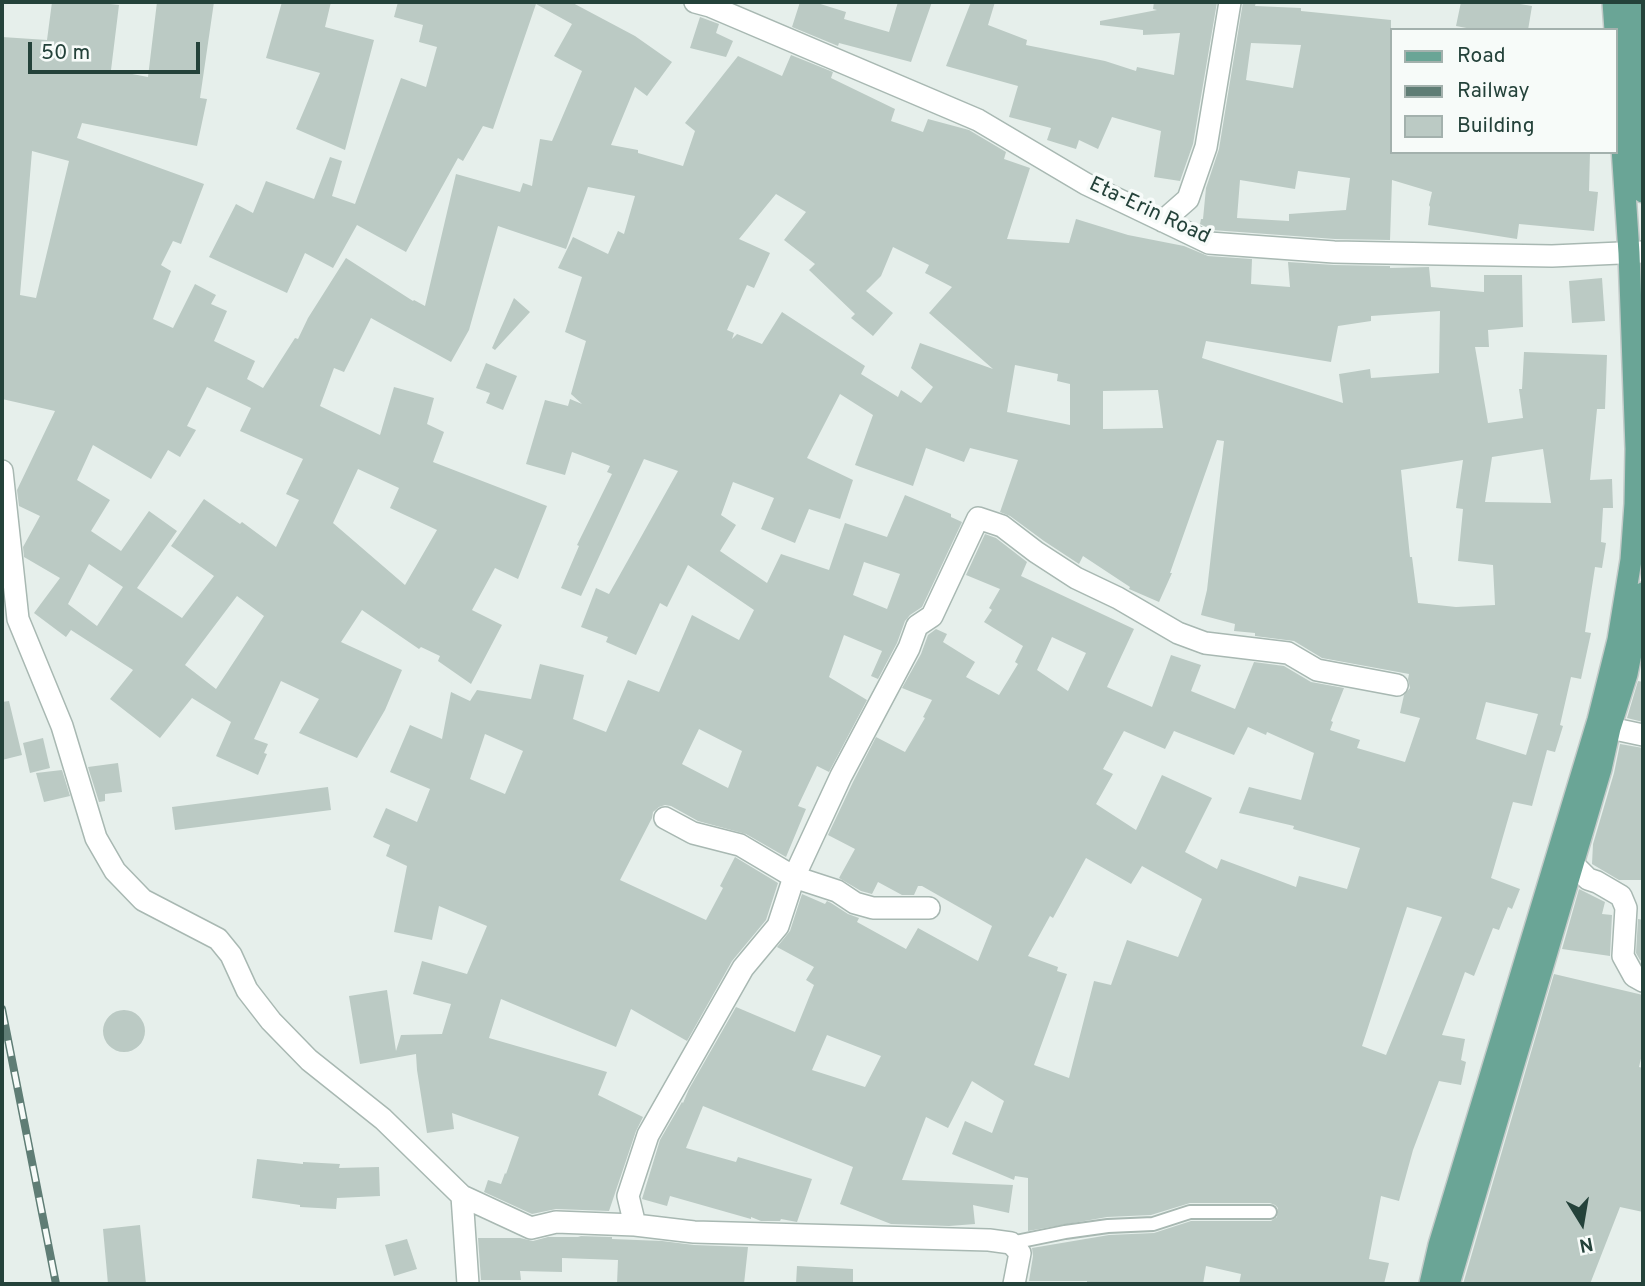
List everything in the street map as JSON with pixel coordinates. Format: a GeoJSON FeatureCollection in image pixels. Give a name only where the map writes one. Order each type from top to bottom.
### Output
{"type":"FeatureCollection","features":[{"type":"Feature","properties":{"kind":"main road"},"geometry":{"type":"LineString","coordinates":[[1613,2],[1615,28]]}},
{"type":"Feature","properties":{"kind":"main road"},"geometry":{"type":"LineString","coordinates":[[1631,2],[1643,192]]}},
{"type":"Feature","properties":{"kind":"main road"},"geometry":{"type":"LineString","coordinates":[[1430,1284],[1439,1245],[1598,720],[1618,640],[1631,560],[1636,449],[1636,253],[1617,62]]}},
{"type":"Feature","properties":{"kind":"main road"},"geometry":{"type":"LineString","coordinates":[[1449,1284],[1601,769],[1610,727],[1627,674],[1643,593]]}},
{"type":"Feature","properties":{"kind":"street","name":"Eta-Erin Road"},"geometry":{"type":"LineString","coordinates":[[695,2],[978,120],[1086,184],[1209,243],[1334,252],[1552,256],[1636,253]]}},
{"type":"Feature","properties":{"kind":"street"},"geometry":{"type":"LineString","coordinates":[[1163,221],[1188,200],[1206,147],[1230,2]]}},
{"type":"Feature","properties":{"kind":"street"},"geometry":{"type":"LineString","coordinates":[[2,471],[18,619],[62,726],[96,838],[115,871],[143,900],[218,939],[231,955],[247,990],[271,1021],[309,1060],[383,1119],[463,1196],[531,1228],[556,1222],[635,1225],[694,1232],[989,1240],[1011,1243],[1020,1253],[1014,1284]]}},
{"type":"Feature","properties":{"kind":"street"},"geometry":{"type":"LineString","coordinates":[[635,1225],[628,1196],[648,1135],[743,968],[778,926],[794,877],[841,776],[918,626],[932,616],[978,517],[1002,526],[1076,578],[1118,598],[1178,633],[1205,643],[1288,653],[1317,670],[1397,685]]}},
{"type":"Feature","properties":{"kind":"street"},"geometry":{"type":"LineString","coordinates":[[1610,727],[1643,735]]}},
{"type":"Feature","properties":{"kind":"street"},"geometry":{"type":"LineString","coordinates":[[664,818],[693,833],[740,845],[794,877],[837,891],[855,903],[873,908],[929,908]]}},
{"type":"Feature","properties":{"kind":"street"},"geometry":{"type":"LineString","coordinates":[[1573,864],[1588,879],[1621,896],[1626,908],[1623,956],[1634,976],[1643,981]]}},
{"type":"Feature","properties":{"kind":"street"},"geometry":{"type":"LineString","coordinates":[[463,1196],[468,1284]]}},
{"type":"Feature","properties":{"kind":"lane"},"geometry":{"type":"LineString","coordinates":[[1011,1243],[1065,1231],[1153,1224],[1191,1212],[1270,1212]]}},
{"type":"Feature","properties":{"kind":"building"},"geometry":{"type":"Polygon","coordinates":[[[52,2],[119,5],[111,70],[148,77],[157,2],[214,2],[200,98],[207,99],[197,146],[82,123],[77,138],[204,184],[181,244],[173,241],[161,265],[171,271],[153,319],[173,328],[195,284],[216,295],[211,304],[227,311],[214,341],[255,361],[247,379],[263,388],[295,338],[298,339],[308,318],[346,258],[425,306],[456,174],[520,192],[523,183],[532,186],[540,139],[552,141],[582,71],[554,56],[572,24],[536,4],[493,129],[483,126],[463,161],[458,158],[406,252],[357,225],[333,268],[305,253],[287,293],[209,257],[236,204],[253,213],[266,181],[314,199],[330,157],[342,161],[332,196],[355,204],[401,78],[426,87],[437,47],[419,42],[423,25],[394,17],[398,2],[571,2],[635,36],[672,62],[647,96],[635,87],[611,145],[638,150],[638,153],[683,166],[695,131],[685,123],[738,56],[782,76],[791,55],[833,72],[831,78],[895,109],[891,121],[923,132],[928,119],[969,130],[1006,152],[1004,159],[1030,168],[1007,239],[1069,243],[1076,219],[1128,235],[1184,246],[1208,256],[1252,259],[1251,284],[1290,287],[1288,262],[1390,268],[1429,267],[1431,287],[1484,292],[1484,275],[1522,275],[1523,327],[1488,330],[1489,347],[1475,347],[1488,423],[1523,418],[1519,389],[1522,389],[1524,352],[1607,355],[1605,409],[1597,409],[1590,480],[1612,479],[1613,508],[1603,508],[1601,542],[1606,543],[1602,568],[1595,567],[1585,632],[1591,633],[1581,679],[1571,677],[1560,725],[1563,726],[1555,752],[1547,750],[1532,806],[1513,802],[1491,878],[1520,889],[1512,909],[1508,907],[1499,930],[1493,928],[1474,976],[1465,972],[1442,1035],[1465,1039],[1461,1060],[1466,1062],[1461,1085],[1439,1081],[1413,1150],[1399,1201],[1381,1196],[1369,1259],[1389,1263],[1384,1284],[1239,1284],[1241,1274],[1206,1266],[1203,1284],[1029,1281],[1032,1248],[1109,1235],[1154,1233],[1191,1221],[1271,1221],[1277,1217],[1278,1208],[1270,1203],[1190,1203],[1151,1215],[1107,1217],[1028,1231],[1028,1178],[1015,1176],[1014,1180],[952,1154],[965,1121],[992,1133],[1004,1101],[972,1081],[948,1128],[926,1117],[902,1180],[1013,1185],[1009,1213],[973,1205],[975,1224],[891,1224],[840,1204],[853,1167],[703,1106],[686,1148],[736,1162],[738,1157],[812,1179],[797,1222],[751,1219],[670,1196],[667,1206],[642,1199],[660,1140],[736,1007],[795,1032],[814,985],[806,980],[814,967],[777,947],[790,931],[802,894],[825,904],[827,901],[831,903],[859,918],[857,922],[906,949],[918,928],[978,961],[992,926],[922,886],[918,886],[914,895],[902,895],[878,882],[872,894],[861,891],[839,878],[855,849],[828,835],[876,737],[905,752],[925,718],[923,717],[932,700],[902,688],[928,635],[936,629],[947,634],[943,642],[975,662],[966,677],[999,695],[1018,664],[1015,662],[1023,646],[984,622],[1000,589],[966,575],[985,534],[996,538],[1027,562],[1021,576],[1134,629],[1107,687],[1152,707],[1171,655],[1201,665],[1191,691],[1235,709],[1254,662],[1284,666],[1311,682],[1344,688],[1330,730],[1360,740],[1357,748],[1405,762],[1420,718],[1400,713],[1404,695],[1410,688],[1409,674],[1322,658],[1294,641],[1234,631],[1235,624],[1201,615],[1207,590],[1224,441],[1217,440],[1172,573],[1159,602],[1129,589],[1130,587],[1083,556],[1079,564],[1010,516],[1000,512],[1018,460],[970,448],[964,462],[926,448],[913,486],[855,465],[873,415],[840,394],[807,458],[853,480],[840,519],[809,509],[795,543],[761,529],[774,498],[733,482],[721,515],[736,525],[720,551],[767,583],[781,554],[829,570],[845,523],[887,537],[905,495],[951,514],[951,517],[962,522],[922,607],[905,621],[878,679],[871,676],[882,651],[844,635],[829,677],[867,700],[829,772],[817,766],[798,806],[806,809],[786,857],[746,834],[698,821],[671,806],[659,807],[653,812],[620,880],[706,920],[735,857],[778,883],[766,920],[732,961],[687,1041],[631,1009],[616,1047],[501,999],[489,1038],[607,1072],[598,1095],[643,1117],[609,1211],[556,1209],[532,1214],[484,1192],[488,1180],[501,1184],[519,1137],[452,1113],[454,1129],[427,1133],[416,1054],[360,1064],[349,996],[387,990],[396,1051],[401,1035],[442,1034],[451,1004],[413,994],[422,961],[467,974],[487,926],[439,906],[432,940],[394,932],[407,866],[386,856],[390,845],[373,837],[386,808],[417,822],[430,789],[390,772],[410,725],[442,739],[451,692],[470,701],[477,690],[531,699],[540,664],[584,675],[573,719],[606,732],[628,680],[659,692],[692,615],[739,640],[754,610],[688,565],[667,607],[660,603],[636,655],[606,642],[608,637],[581,627],[596,588],[609,594],[678,471],[644,459],[581,596],[561,588],[579,546],[577,545],[612,474],[607,472],[610,466],[572,452],[565,475],[526,464],[545,400],[568,406],[570,399],[582,404],[571,394],[586,341],[565,332],[582,277],[558,268],[573,237],[608,254],[618,231],[624,234],[635,196],[588,187],[566,249],[498,226],[469,330],[451,362],[371,318],[344,372],[334,368],[320,406],[380,435],[394,387],[434,398],[427,424],[444,432],[433,462],[547,506],[518,579],[495,568],[472,610],[502,625],[471,684],[438,661],[440,656],[421,647],[419,649],[362,610],[341,642],[402,670],[385,710],[357,758],[299,733],[319,699],[281,681],[254,739],[268,744],[264,753],[267,754],[258,775],[216,756],[231,722],[192,698],[160,738],[110,699],[133,670],[71,630],[66,637],[34,613],[60,578],[24,557],[23,547],[40,516],[19,506],[17,490],[55,411],[2,399],[2,37],[47,40],[52,2]],[[32,151],[20,295],[36,298],[69,161],[32,151]],[[776,194],[739,239],[770,253],[754,288],[747,285],[727,330],[734,333],[732,339],[737,334],[762,344],[782,312],[865,366],[861,374],[898,397],[901,390],[921,403],[933,387],[911,368],[920,343],[993,369],[929,313],[952,287],[925,273],[929,265],[893,247],[881,276],[866,291],[893,313],[873,336],[851,318],[855,314],[809,270],[815,264],[784,240],[806,212],[776,194]],[[1440,311],[1371,316],[1371,321],[1338,326],[1331,362],[1206,341],[1202,358],[1343,403],[1339,374],[1370,369],[1371,378],[1439,373],[1440,311]],[[1015,365],[1007,412],[1070,425],[1070,384],[1057,381],[1058,374],[1015,365]],[[207,387],[187,426],[196,430],[180,457],[168,450],[151,479],[93,445],[77,480],[110,500],[91,531],[121,551],[149,511],[177,531],[137,588],[182,618],[214,576],[171,546],[204,499],[276,547],[299,500],[286,494],[303,459],[240,431],[251,408],[207,387]],[[1158,390],[1103,391],[1103,429],[1163,428],[1158,390]],[[1543,449],[1492,457],[1485,502],[1551,503],[1543,449]],[[1463,460],[1401,470],[1410,557],[1418,603],[1456,607],[1495,605],[1493,565],[1458,561],[1463,509],[1456,508],[1463,460]],[[358,469],[333,523],[405,585],[437,530],[390,508],[399,488],[358,469]],[[864,562],[853,595],[887,609],[900,574],[864,562]],[[89,564],[68,604],[97,626],[123,587],[89,564]],[[237,596],[185,665],[216,689],[264,616],[237,596]],[[1052,637],[1037,670],[1068,691],[1086,653],[1052,637]],[[1486,702],[1476,739],[1526,755],[1538,714],[1486,702]],[[1248,727],[1234,755],[1174,731],[1165,749],[1124,731],[1103,769],[1113,774],[1096,804],[1136,830],[1162,775],[1212,798],[1185,852],[1217,869],[1221,859],[1296,887],[1299,876],[1347,889],[1360,848],[1293,829],[1294,826],[1239,813],[1249,787],[1301,800],[1314,753],[1267,732],[1266,735],[1248,727]],[[699,729],[682,764],[728,788],[742,751],[699,729]],[[485,734],[470,779],[505,794],[523,751],[485,734]],[[1086,858],[1053,918],[1050,916],[1028,956],[1058,967],[1057,971],[1067,974],[1034,1065],[1069,1078],[1094,981],[1111,985],[1127,940],[1178,957],[1202,899],[1142,866],[1131,884],[1086,858]],[[1407,907],[1362,1046],[1386,1055],[1442,917],[1407,907]],[[827,1035],[812,1070],[865,1087],[881,1056],[827,1035]]]}},
{"type":"Feature","properties":{"kind":"building"},"geometry":{"type":"Polygon","coordinates":[[[282,2],[331,2],[325,27],[374,40],[345,150],[296,129],[320,73],[266,58],[282,2]]]}},
{"type":"Feature","properties":{"kind":"building"},"geometry":{"type":"Polygon","coordinates":[[[800,2],[814,2],[846,12],[844,19],[889,32],[898,2],[932,2],[911,62],[839,43],[838,46],[792,27],[800,2]]]}},
{"type":"Feature","properties":{"kind":"building"},"geometry":{"type":"Polygon","coordinates":[[[971,2],[995,2],[988,25],[1027,40],[1026,45],[1105,61],[1136,71],[1137,67],[1174,75],[1180,33],[1143,35],[1143,30],[1100,25],[1100,21],[1157,10],[1153,9],[1154,2],[1217,2],[1193,144],[1180,181],[1154,177],[1161,131],[1112,117],[1098,149],[1079,140],[1076,149],[1047,140],[1051,128],[1009,117],[1018,86],[946,66],[971,2]]]}},
{"type":"Feature","properties":{"kind":"building"},"geometry":{"type":"Polygon","coordinates":[[[1243,2],[1256,2],[1255,6],[1301,8],[1301,11],[1391,20],[1390,154],[1590,154],[1589,191],[1598,192],[1594,231],[1519,224],[1517,239],[1428,225],[1432,192],[1392,180],[1390,240],[1212,230],[1200,224],[1203,219],[1206,188],[1219,149],[1243,2]],[[1251,43],[1246,80],[1293,88],[1301,45],[1251,43]],[[1298,171],[1295,189],[1240,180],[1237,218],[1289,221],[1289,214],[1346,210],[1350,178],[1298,171]]]}},
{"type":"Feature","properties":{"kind":"building"},"geometry":{"type":"Polygon","coordinates":[[[1461,2],[1508,2],[1532,6],[1528,28],[1456,26],[1461,2]]]}},
{"type":"Feature","properties":{"kind":"building"},"geometry":{"type":"Polygon","coordinates":[[[700,17],[719,24],[716,33],[733,41],[726,57],[690,48],[700,17]]]}},
{"type":"Feature","properties":{"kind":"building"},"geometry":{"type":"Polygon","coordinates":[[[1602,278],[1605,321],[1572,323],[1569,281],[1602,278]]]}},
{"type":"Feature","properties":{"kind":"building"},"geometry":{"type":"Polygon","coordinates":[[[514,298],[530,312],[495,350],[492,348],[514,298]]]}},
{"type":"Feature","properties":{"kind":"building"},"geometry":{"type":"Polygon","coordinates":[[[486,363],[517,376],[503,410],[486,403],[490,393],[476,388],[486,363]]]}},
{"type":"Feature","properties":{"kind":"building"},"geometry":{"type":"Polygon","coordinates":[[[1638,681],[1643,682],[1643,722],[1627,718],[1638,681]]]}},
{"type":"Feature","properties":{"kind":"building"},"geometry":{"type":"Polygon","coordinates":[[[9,701],[22,755],[2,760],[2,702],[9,701]]]}},
{"type":"Feature","properties":{"kind":"building"},"geometry":{"type":"Polygon","coordinates":[[[43,738],[50,768],[30,773],[23,743],[43,738]]]}},
{"type":"Feature","properties":{"kind":"building"},"geometry":{"type":"Polygon","coordinates":[[[1620,744],[1643,748],[1643,880],[1619,880],[1592,864],[1593,844],[1620,744]]]}},
{"type":"Feature","properties":{"kind":"building"},"geometry":{"type":"Polygon","coordinates":[[[118,763],[122,792],[105,794],[105,801],[99,802],[88,767],[118,763]]]}},
{"type":"Feature","properties":{"kind":"building"},"geometry":{"type":"Polygon","coordinates":[[[62,770],[70,796],[44,802],[36,773],[62,770]]]}},
{"type":"Feature","properties":{"kind":"building"},"geometry":{"type":"Polygon","coordinates":[[[328,787],[331,810],[175,830],[172,807],[328,787]]]}},
{"type":"Feature","properties":{"kind":"building"},"geometry":{"type":"Polygon","coordinates":[[[1579,889],[1605,902],[1602,914],[1612,915],[1610,956],[1562,949],[1579,889]]]}},
{"type":"Feature","properties":{"kind":"building"},"geometry":{"type":"Polygon","coordinates":[[[1638,919],[1643,920],[1643,961],[1636,953],[1638,919]]]}},
{"type":"Feature","properties":{"kind":"building"},"geometry":{"type":"Polygon","coordinates":[[[1554,974],[1643,995],[1643,1050],[1639,1067],[1643,1068],[1643,1212],[1620,1207],[1590,1284],[1463,1284],[1554,974]]]}},
{"type":"Feature","properties":{"kind":"building"},"geometry":{"type":"Polygon","coordinates":[[[124,1010],[139,1016],[145,1031],[139,1046],[124,1052],[109,1046],[103,1031],[109,1016],[124,1010]]]}},
{"type":"Feature","properties":{"kind":"building"},"geometry":{"type":"Polygon","coordinates":[[[257,1159],[303,1164],[340,1164],[339,1168],[379,1167],[380,1196],[337,1198],[336,1209],[300,1207],[252,1198],[257,1159]]]}},
{"type":"Feature","properties":{"kind":"building"},"geometry":{"type":"Polygon","coordinates":[[[140,1225],[146,1284],[108,1284],[103,1229],[140,1225]]]}},
{"type":"Feature","properties":{"kind":"building"},"geometry":{"type":"Polygon","coordinates":[[[578,1236],[748,1247],[744,1284],[617,1284],[618,1260],[562,1258],[562,1272],[520,1271],[521,1280],[481,1280],[478,1238],[520,1238],[533,1241],[548,1237],[581,1237],[578,1236]]]}},
{"type":"Feature","properties":{"kind":"building"},"geometry":{"type":"Polygon","coordinates":[[[407,1239],[417,1269],[394,1276],[385,1245],[407,1239]]]}},
{"type":"Feature","properties":{"kind":"building"},"geometry":{"type":"Polygon","coordinates":[[[797,1266],[853,1269],[853,1284],[796,1284],[797,1266]]]}},
{"type":"Feature","properties":{"kind":"railway"},"geometry":{"type":"LineString","coordinates":[[2,1009],[56,1284]]}}]}
